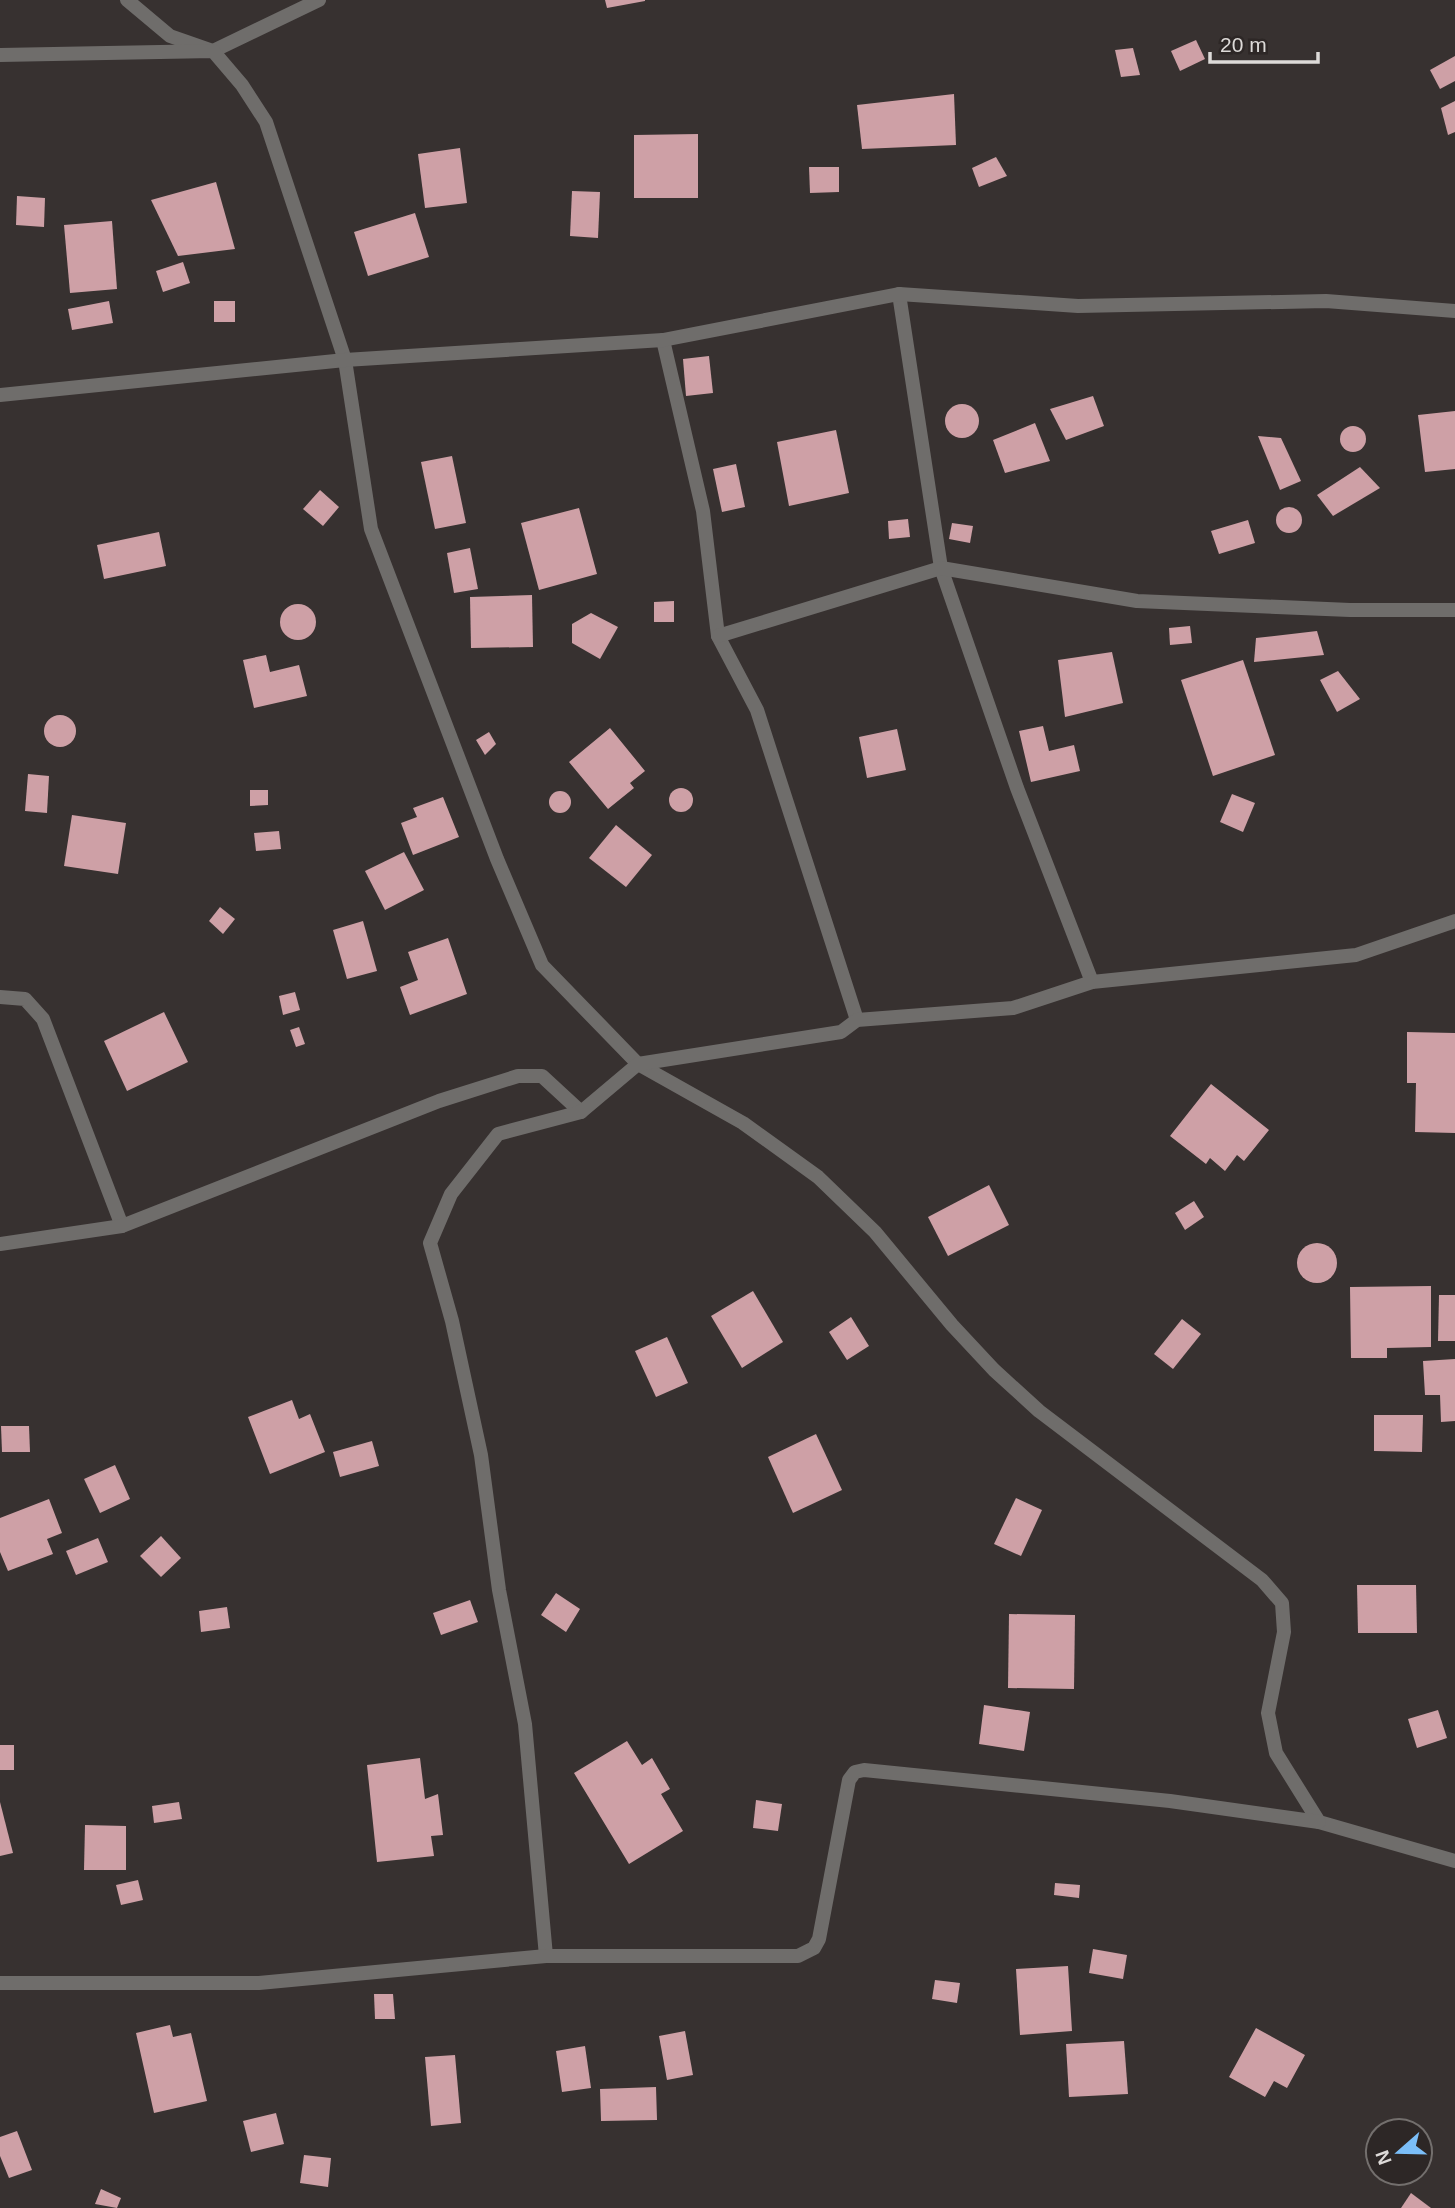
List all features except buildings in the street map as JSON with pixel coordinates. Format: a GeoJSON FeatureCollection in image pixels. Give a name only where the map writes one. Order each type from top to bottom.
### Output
{"type":"FeatureCollection","features":[{"type":"Feature","properties":{"kind":"street"},"geometry":{"type":"LineString","coordinates":[[127,0],[170,36],[213,51],[242,85],[266,122],[345,360],[371,529],[497,859],[542,965],[638,1064],[743,1123],[818,1177],[875,1232],[952,1325],[994,1370],[1039,1412],[1262,1580],[1282,1603],[1284,1632],[1268,1713],[1276,1753],[1319,1822]]}},
{"type":"Feature","properties":{"kind":"street"},"geometry":{"type":"LineString","coordinates":[[0,55],[213,51],[319,0]]}},
{"type":"Feature","properties":{"kind":"street"},"geometry":{"type":"LineString","coordinates":[[0,395],[345,360],[663,340],[899,294],[1078,306],[1326,301],[1455,311]]}},
{"type":"Feature","properties":{"kind":"street"},"geometry":{"type":"LineString","coordinates":[[899,294],[942,569],[1017,788],[1092,982]]}},
{"type":"Feature","properties":{"kind":"street"},"geometry":{"type":"LineString","coordinates":[[663,340],[703,511],[719,636],[757,710],[857,1020]]}},
{"type":"Feature","properties":{"kind":"street"},"geometry":{"type":"LineString","coordinates":[[719,636],[942,569],[1137,601],[1350,610],[1455,610]]}},
{"type":"Feature","properties":{"kind":"street"},"geometry":{"type":"LineString","coordinates":[[547,1956],[526,1724],[499,1590],[481,1455],[452,1321],[430,1243],[451,1194],[498,1134],[582,1112],[638,1064],[841,1032],[857,1020],[1013,1009],[1092,982],[1356,955],[1455,921]]}},
{"type":"Feature","properties":{"kind":"street"},"geometry":{"type":"LineString","coordinates":[[0,997],[25,999],[43,1020],[122,1226]]}},
{"type":"Feature","properties":{"kind":"street"},"geometry":{"type":"LineString","coordinates":[[0,1244],[122,1226],[439,1101],[518,1076],[542,1076],[582,1112]]}},
{"type":"Feature","properties":{"kind":"street"},"geometry":{"type":"LineString","coordinates":[[0,1983],[259,1983],[547,1956],[798,1956],[814,1948],[819,1939],[849,1780],[855,1772],[864,1770],[1170,1801],[1319,1822],[1455,1861]]}}]}
